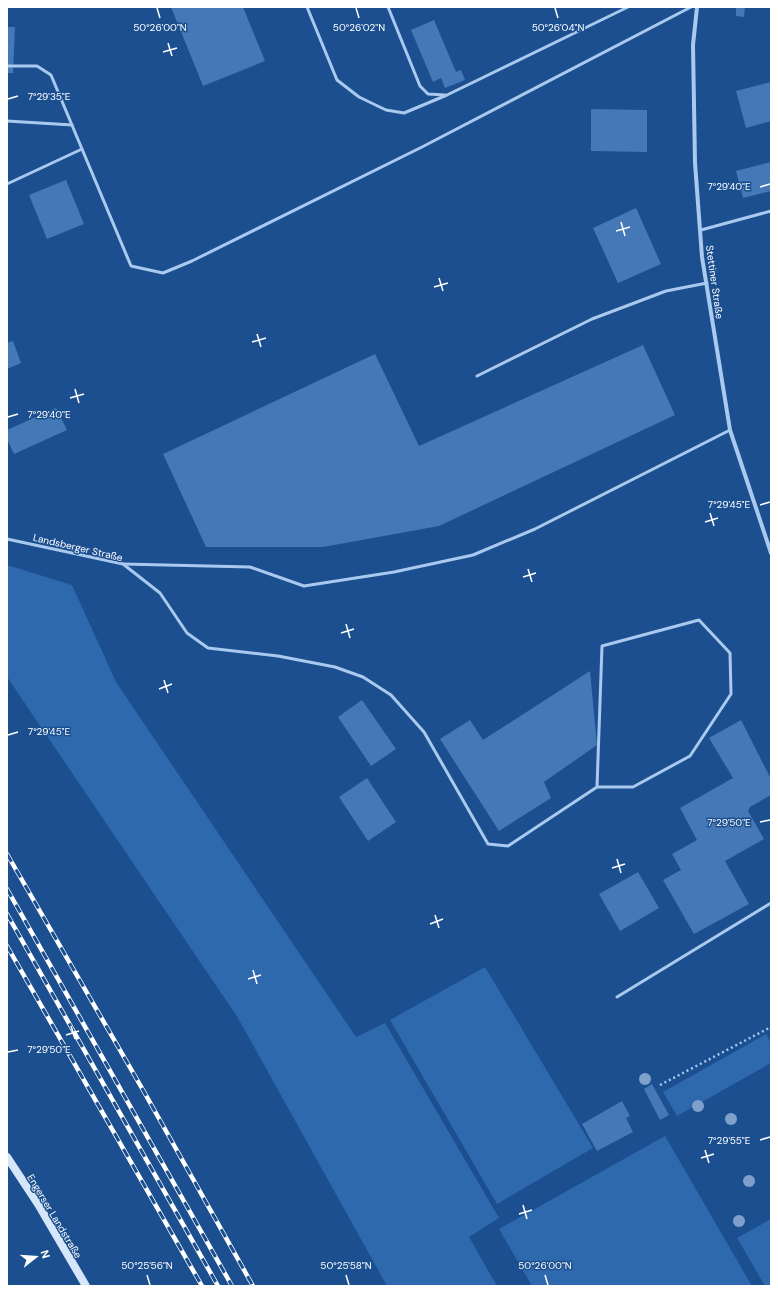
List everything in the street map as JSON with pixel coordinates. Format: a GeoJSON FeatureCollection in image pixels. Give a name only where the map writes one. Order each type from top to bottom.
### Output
{"type":"FeatureCollection","features":[{"type":"Feature","properties":{"kind":"main road","name":"Engerser Landstraße"},"geometry":{"type":"LineString","coordinates":[[7,1157],[38,1204],[86,1286]]}},
{"type":"Feature","properties":{"kind":"street","name":"Stettiner Straße"},"geometry":{"type":"LineString","coordinates":[[697,7],[693,45],[695,163],[702,257],[730,430],[771,553]]}},
{"type":"Feature","properties":{"kind":"lane"},"geometry":{"type":"LineString","coordinates":[[307,7],[337,80],[359,97],[386,110],[404,113],[447,94],[628,7]]}},
{"type":"Feature","properties":{"kind":"lane"},"geometry":{"type":"LineString","coordinates":[[388,7],[420,86],[428,94],[447,94]]}},
{"type":"Feature","properties":{"kind":"lane"},"geometry":{"type":"LineString","coordinates":[[7,66],[37,66],[51,75],[131,266],[163,273],[422,147],[691,7]]}},
{"type":"Feature","properties":{"kind":"lane"},"geometry":{"type":"LineString","coordinates":[[7,121],[72,125]]}},
{"type":"Feature","properties":{"kind":"lane"},"geometry":{"type":"LineString","coordinates":[[7,184],[82,149]]}},
{"type":"Feature","properties":{"kind":"lane"},"geometry":{"type":"LineString","coordinates":[[701,230],[771,211]]}},
{"type":"Feature","properties":{"kind":"lane"},"geometry":{"type":"LineString","coordinates":[[477,376],[592,319],[666,291],[707,283]]}},
{"type":"Feature","properties":{"kind":"lane"},"geometry":{"type":"LineString","coordinates":[[123,564],[250,567],[304,586],[394,572],[473,555],[535,529],[730,430]]}},
{"type":"Feature","properties":{"kind":"lane","name":"Landsberger Straße"},"geometry":{"type":"LineString","coordinates":[[7,539],[123,564],[160,593],[187,634],[208,648],[278,656],[335,667],[363,676],[391,695],[424,732],[488,844],[508,846],[597,787]]}},
{"type":"Feature","properties":{"kind":"lane"},"geometry":{"type":"LineString","coordinates":[[698,620],[730,653],[731,694],[690,756],[633,787],[597,787],[602,646],[698,620]]}},
{"type":"Feature","properties":{"kind":"lane"},"geometry":{"type":"LineString","coordinates":[[617,997],[771,903]]}},
{"type":"Feature","properties":{"kind":"path"},"geometry":{"type":"LineString","coordinates":[[660,1084],[771,1027]]}},
{"type":"Feature","properties":{"kind":"shaded area"},"geometry":{"type":"Polygon","coordinates":[[[7,565],[72,585],[116,682],[356,1037],[385,1023],[499,1218],[469,1237],[497,1286],[387,1286],[238,1018],[7,677],[7,565]]]}},
{"type":"Feature","properties":{"kind":"shaded area"},"geometry":{"type":"Polygon","coordinates":[[[485,967],[593,1148],[497,1204],[390,1020],[485,967]]]}},
{"type":"Feature","properties":{"kind":"shaded area"},"geometry":{"type":"Polygon","coordinates":[[[766,1034],[771,1043],[771,1063],[677,1116],[663,1092],[766,1034]]]}},
{"type":"Feature","properties":{"kind":"shaded area"},"geometry":{"type":"Polygon","coordinates":[[[665,1136],[752,1286],[532,1286],[499,1229],[665,1136]]]}},
{"type":"Feature","properties":{"kind":"shaded area"},"geometry":{"type":"Polygon","coordinates":[[[771,1219],[771,1286],[765,1286],[737,1238],[771,1219]]]}},
{"type":"Feature","properties":{"kind":"building"},"geometry":{"type":"Polygon","coordinates":[[[171,7],[243,7],[265,61],[203,86],[171,7]]]}},
{"type":"Feature","properties":{"kind":"building"},"geometry":{"type":"Polygon","coordinates":[[[736,7],[745,7],[744,17],[736,16],[736,7]]]}},
{"type":"Feature","properties":{"kind":"building"},"geometry":{"type":"Polygon","coordinates":[[[434,20],[456,72],[461,70],[465,80],[445,88],[441,78],[433,82],[411,30],[434,20]]]}},
{"type":"Feature","properties":{"kind":"building"},"geometry":{"type":"Polygon","coordinates":[[[7,27],[15,27],[13,73],[7,73],[7,27]]]}},
{"type":"Feature","properties":{"kind":"building"},"geometry":{"type":"Polygon","coordinates":[[[771,82],[771,121],[746,128],[736,91],[771,82]]]}},
{"type":"Feature","properties":{"kind":"building"},"geometry":{"type":"Polygon","coordinates":[[[591,109],[647,110],[647,152],[591,151],[591,109]]]}},
{"type":"Feature","properties":{"kind":"building"},"geometry":{"type":"Polygon","coordinates":[[[771,162],[771,191],[743,198],[736,171],[771,162]]]}},
{"type":"Feature","properties":{"kind":"building"},"geometry":{"type":"Polygon","coordinates":[[[66,180],[84,224],[47,239],[29,195],[66,180]]]}},
{"type":"Feature","properties":{"kind":"building"},"geometry":{"type":"Polygon","coordinates":[[[636,208],[661,264],[618,283],[593,228],[636,208]]]}},
{"type":"Feature","properties":{"kind":"building"},"geometry":{"type":"Polygon","coordinates":[[[13,341],[21,363],[7,369],[7,343],[13,341]]]}},
{"type":"Feature","properties":{"kind":"building"},"geometry":{"type":"Polygon","coordinates":[[[643,345],[675,415],[439,526],[323,547],[206,547],[163,454],[375,354],[419,446],[643,345]]]}},
{"type":"Feature","properties":{"kind":"building"},"geometry":{"type":"Polygon","coordinates":[[[56,408],[67,430],[14,454],[7,439],[7,430],[56,408]]]}},
{"type":"Feature","properties":{"kind":"building"},"geometry":{"type":"Polygon","coordinates":[[[590,671],[597,745],[544,782],[551,798],[499,831],[440,739],[470,720],[483,740],[590,671]]]}},
{"type":"Feature","properties":{"kind":"building"},"geometry":{"type":"Polygon","coordinates":[[[362,700],[396,749],[371,766],[338,717],[362,700]]]}},
{"type":"Feature","properties":{"kind":"building"},"geometry":{"type":"Polygon","coordinates":[[[741,720],[771,779],[771,795],[750,807],[748,811],[764,839],[725,861],[749,904],[694,934],[663,880],[681,870],[672,854],[697,840],[680,808],[733,778],[709,738],[741,720]]]}},
{"type":"Feature","properties":{"kind":"building"},"geometry":{"type":"Polygon","coordinates":[[[367,778],[396,822],[368,841],[339,797],[367,778]]]}},
{"type":"Feature","properties":{"kind":"building"},"geometry":{"type":"Polygon","coordinates":[[[638,872],[659,908],[620,931],[599,894],[638,872]]]}},
{"type":"Feature","properties":{"kind":"building"},"geometry":{"type":"Polygon","coordinates":[[[652,1084],[669,1115],[660,1120],[644,1089],[652,1084]]]}},
{"type":"Feature","properties":{"kind":"building"},"geometry":{"type":"Polygon","coordinates":[[[622,1101],[630,1116],[626,1118],[633,1132],[597,1151],[582,1124],[622,1101]]]}},
{"type":"Feature","properties":{"kind":"railway"},"geometry":{"type":"LineString","coordinates":[[7,854],[143,1090],[253,1286]]}},
{"type":"Feature","properties":{"kind":"railway"},"geometry":{"type":"LineString","coordinates":[[7,889],[232,1286]]}},
{"type":"Feature","properties":{"kind":"railway"},"geometry":{"type":"LineString","coordinates":[[7,914],[218,1286]]}},
{"type":"Feature","properties":{"kind":"railway"},"geometry":{"type":"LineString","coordinates":[[7,946],[202,1286]]}}]}
